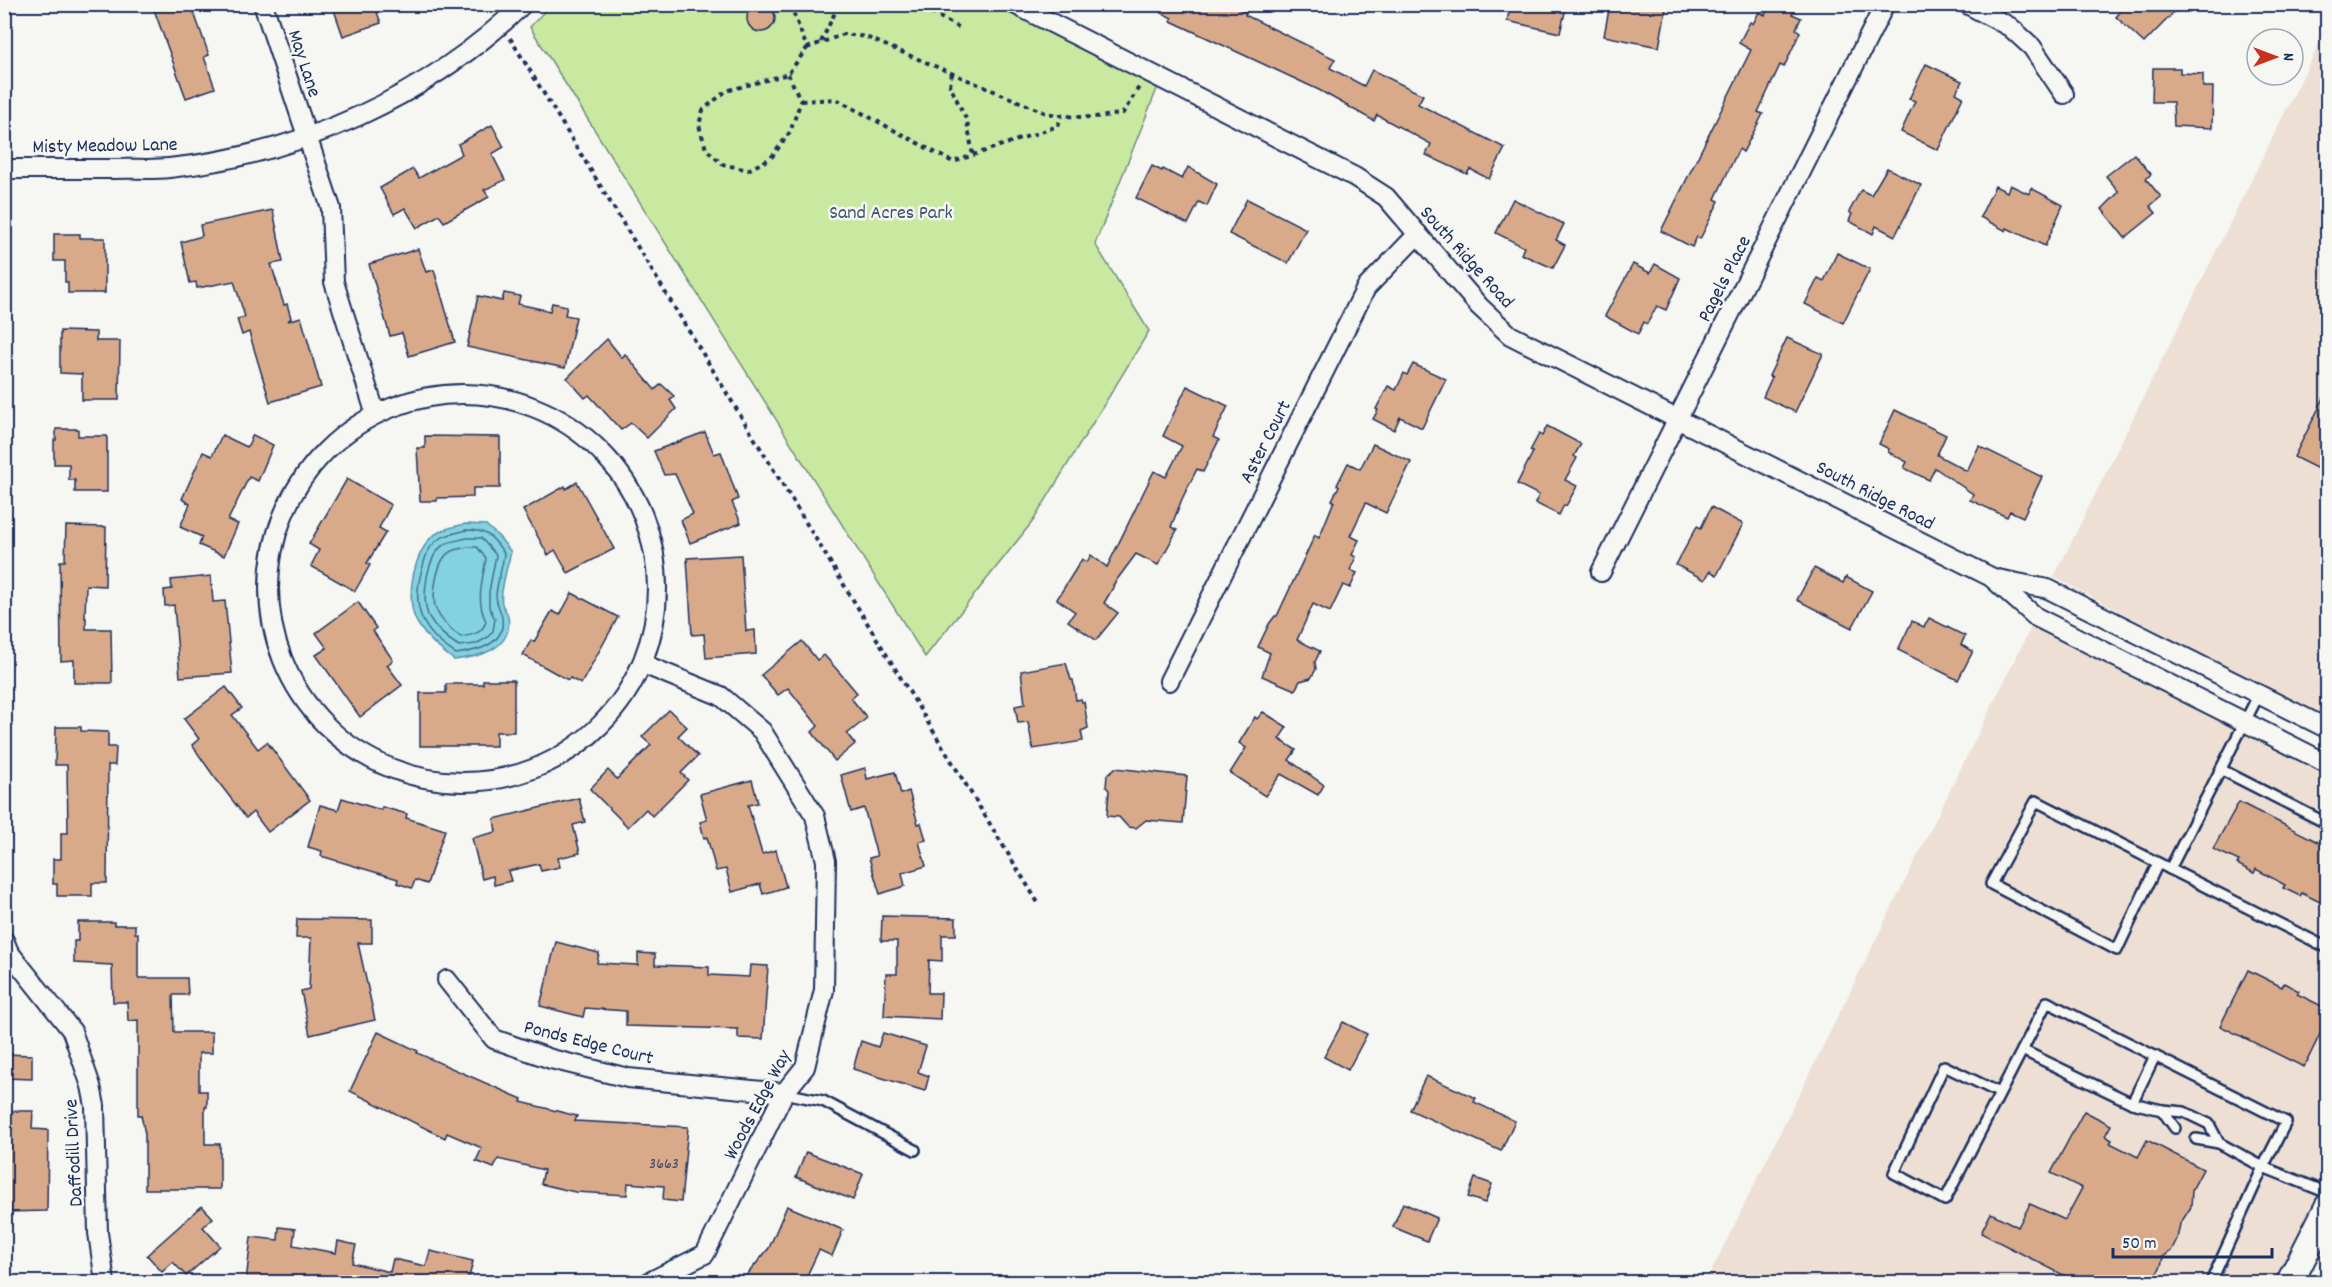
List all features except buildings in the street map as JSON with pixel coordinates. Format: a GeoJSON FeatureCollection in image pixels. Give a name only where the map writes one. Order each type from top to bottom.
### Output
{"type":"FeatureCollection","features":[{"type":"Feature","properties":{"kind":"main road"},"geometry":{"type":"LineString","coordinates":[[2290,1282],[2328,1207]]}},
{"type":"Feature","properties":{"kind":"street","name":"May Lane"},"geometry":{"type":"LineString","coordinates":[[263,4],[331,208],[334,282],[375,412]]}},
{"type":"Feature","properties":{"kind":"street","name":"Misty Meadow Lane"},"geometry":{"type":"LineString","coordinates":[[4,169],[168,168],[241,156],[307,136],[372,111],[435,75],[502,25],[523,4]]}},
{"type":"Feature","properties":{"kind":"street","name":"South Ridge Road"},"geometry":{"type":"LineString","coordinates":[[1014,4],[1355,177],[1386,196],[1479,306],[1510,335],[1991,577],[2036,617],[2328,764]]}},
{"type":"Feature","properties":{"kind":"street","name":"Pagels Place"},"geometry":{"type":"LineString","coordinates":[[1601,572],[1885,4]]}},
{"type":"Feature","properties":{"kind":"street"},"geometry":{"type":"LineString","coordinates":[[1967,4],[2010,27],[2032,47],[2064,94]]}},
{"type":"Feature","properties":{"kind":"street","name":"Aster Court"},"geometry":{"type":"LineString","coordinates":[[1169,681],[1366,288],[1418,234]]}},
{"type":"Feature","properties":{"kind":"street"},"geometry":{"type":"LineString","coordinates":[[430,394],[494,394],[557,416],[615,464],[649,527],[658,603],[643,664],[620,705],[580,745],[512,778],[450,784],[384,768],[326,729],[283,665],[267,591],[280,516],[315,459],[375,412],[430,394]]}},
{"type":"Feature","properties":{"kind":"street","name":"South Ridge Road"},"geometry":{"type":"LineString","coordinates":[[1991,577],[2049,589],[2328,729]]}},
{"type":"Feature","properties":{"kind":"street","name":"Woods Edge Way"},"geometry":{"type":"LineString","coordinates":[[643,664],[721,696],[762,731],[815,816],[826,861],[824,990],[805,1067],[784,1093],[705,1254],[649,1282]]}},
{"type":"Feature","properties":{"kind":"street","name":"Daffodill Drive"},"geometry":{"type":"LineString","coordinates":[[4,940],[9,952],[72,1031],[91,1086],[94,1106],[98,1233],[105,1282]]}},
{"type":"Feature","properties":{"kind":"street","name":"Ponds Edge Court"},"geometry":{"type":"LineString","coordinates":[[447,980],[494,1039],[551,1059],[628,1078],[784,1093]]}},
{"type":"Feature","properties":{"kind":"lane"},"geometry":{"type":"LineString","coordinates":[[2170,869],[2259,694]]}},
{"type":"Feature","properties":{"kind":"lane"},"geometry":{"type":"LineString","coordinates":[[2222,770],[2328,824]]}},
{"type":"Feature","properties":{"kind":"lane"},"geometry":{"type":"LineString","coordinates":[[2158,863],[2117,950],[1991,884],[2036,801],[2328,948]]}},
{"type":"Feature","properties":{"kind":"lane"},"geometry":{"type":"LineString","coordinates":[[2000,1093],[1944,1065],[1894,1173],[1945,1200],[2048,1002],[2286,1122],[2211,1282]]}},
{"type":"Feature","properties":{"kind":"lane"},"geometry":{"type":"LineString","coordinates":[[2022,1050],[2132,1103],[2184,1112],[2209,1124],[2219,1143]]}},
{"type":"Feature","properties":{"kind":"lane"},"geometry":{"type":"LineString","coordinates":[[2132,1103],[2155,1056]]}},
{"type":"Feature","properties":{"kind":"lane"},"geometry":{"type":"LineString","coordinates":[[784,1093],[823,1101],[915,1150]]}},
{"type":"Feature","properties":{"kind":"lane"},"geometry":{"type":"LineString","coordinates":[[2162,1110],[2175,1128]]}},
{"type":"Feature","properties":{"kind":"lane"},"geometry":{"type":"LineString","coordinates":[[2196,1138],[2219,1143],[2263,1167],[2328,1193]]}},
{"type":"Feature","properties":{"kind":"path"},"geometry":{"type":"LineString","coordinates":[[790,4],[807,48]]}},
{"type":"Feature","properties":{"kind":"path"},"geometry":{"type":"LineString","coordinates":[[821,43],[839,4]]}},
{"type":"Feature","properties":{"kind":"path"},"geometry":{"type":"LineString","coordinates":[[915,4],[962,29]]}},
{"type":"Feature","properties":{"kind":"path"},"geometry":{"type":"LineString","coordinates":[[502,25],[1040,906]]}},
{"type":"Feature","properties":{"kind":"path"},"geometry":{"type":"LineString","coordinates":[[788,74],[801,101],[790,132],[771,158],[748,170],[722,164],[706,150],[699,125],[703,110],[726,91],[788,74],[807,48],[844,34],[866,37],[1046,113],[1075,118],[1123,113],[1137,92],[1146,71]]}},
{"type":"Feature","properties":{"kind":"path"},"geometry":{"type":"LineString","coordinates":[[952,73],[950,86],[967,121],[973,156]]}},
{"type":"Feature","properties":{"kind":"path"},"geometry":{"type":"LineString","coordinates":[[801,101],[836,99],[953,162],[1058,126],[1061,116]]}},
{"type":"Feature","properties":{"kind":"shaded area"},"geometry":{"type":"Polygon","coordinates":[[[2327,28],[2327,720],[2054,577],[2298,87],[2305,87],[2305,72],[2327,28]]]}},
{"type":"Feature","properties":{"kind":"shaded area"},"geometry":{"type":"Polygon","coordinates":[[[2036,617],[2327,764],[2327,1207],[2290,1282],[1706,1282],[2036,617]]]}},
{"type":"Feature","properties":{"kind":"green space","name":"Sand Acres Park"},"geometry":{"type":"Polygon","coordinates":[[[550,5],[1000,5],[1161,79],[1095,244],[1149,331],[1033,521],[925,657],[530,27],[550,5]]]}},
{"type":"Feature","properties":{"kind":"water"},"geometry":{"type":"Polygon","coordinates":[[[466,524],[486,525],[511,552],[501,599],[508,616],[508,627],[506,636],[493,649],[454,660],[430,639],[418,624],[411,602],[411,588],[417,561],[430,538],[452,527],[466,524]]]}}]}
